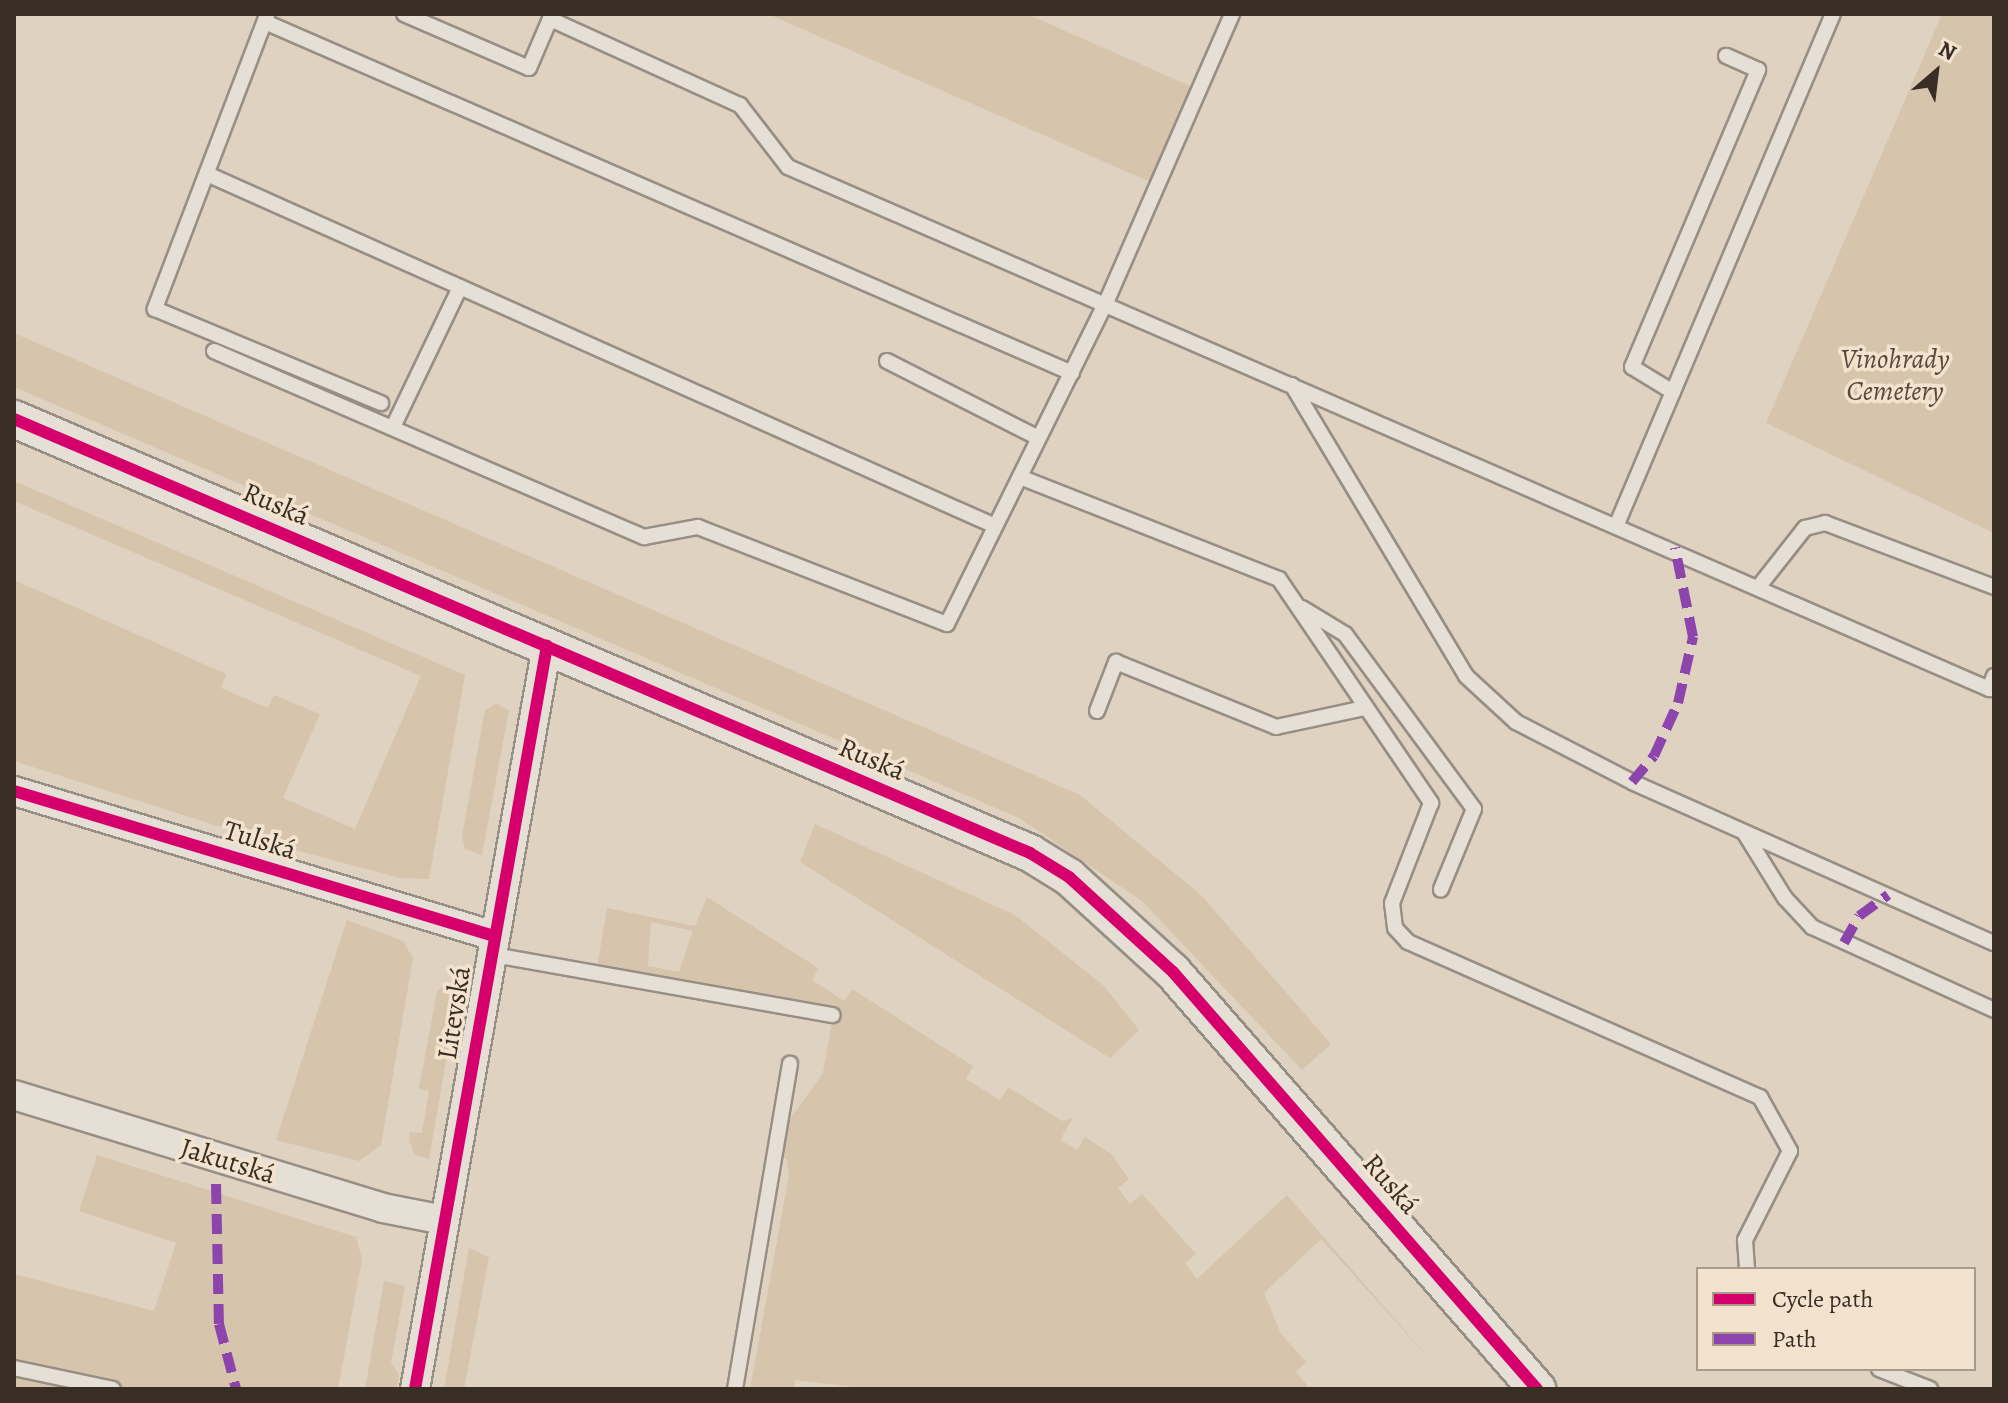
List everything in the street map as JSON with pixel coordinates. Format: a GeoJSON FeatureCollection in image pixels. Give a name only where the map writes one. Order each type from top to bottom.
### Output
{"type":"FeatureCollection","features":[{"type":"Feature","properties":{"kind":"street","name":"Ruská"},"geometry":{"type":"LineString","coordinates":[[14,419],[1030,853],[1069,877],[1173,972],[1537,1389]]}},
{"type":"Feature","properties":{"kind":"street","name":"Litevská"},"geometry":{"type":"LineString","coordinates":[[415,1389],[490,945],[547,646]]}},
{"type":"Feature","properties":{"kind":"street","name":"Tulská"},"geometry":{"type":"LineString","coordinates":[[14,791],[490,945]]}},
{"type":"Feature","properties":{"kind":"street","name":"Jakutská"},"geometry":{"type":"LineString","coordinates":[[14,1095],[383,1208],[444,1220]]}},
{"type":"Feature","properties":{"kind":"lane"},"geometry":{"type":"LineString","coordinates":[[404,14],[529,68],[550,19],[740,105],[788,167],[1760,585],[1989,689],[1994,676]]}},
{"type":"Feature","properties":{"kind":"lane"},"geometry":{"type":"LineString","coordinates":[[214,351],[394,425],[644,537],[698,527],[947,624],[1105,305],[1232,14]]}},
{"type":"Feature","properties":{"kind":"lane"},"geometry":{"type":"LineString","coordinates":[[1617,524],[1833,14]]}},
{"type":"Feature","properties":{"kind":"lane"},"geometry":{"type":"LineString","coordinates":[[381,403],[155,309],[266,18],[1072,373]]}},
{"type":"Feature","properties":{"kind":"lane"},"geometry":{"type":"LineString","coordinates":[[1673,392],[1632,367],[1758,70],[1726,56]]}},
{"type":"Feature","properties":{"kind":"lane"},"geometry":{"type":"LineString","coordinates":[[207,174],[995,526]]}},
{"type":"Feature","properties":{"kind":"lane"},"geometry":{"type":"LineString","coordinates":[[394,425],[460,287]]}},
{"type":"Feature","properties":{"kind":"lane"},"geometry":{"type":"LineString","coordinates":[[887,361],[1039,438]]}},
{"type":"Feature","properties":{"kind":"lane"},"geometry":{"type":"LineString","coordinates":[[1291,384],[1466,676],[1488,699],[1619,776],[1991,938]]}},
{"type":"Feature","properties":{"kind":"lane"},"geometry":{"type":"LineString","coordinates":[[1020,477],[1279,579],[1431,803],[1392,903],[1395,928],[1408,942],[1760,1097],[1790,1151],[1745,1240],[1747,1267]]}},
{"type":"Feature","properties":{"kind":"lane"},"geometry":{"type":"LineString","coordinates":[[1760,585],[1805,528],[1825,523],[1994,587]]}},
{"type":"Feature","properties":{"kind":"lane"},"geometry":{"type":"LineString","coordinates":[[1298,606],[1345,634],[1474,809],[1441,889]]}},
{"type":"Feature","properties":{"kind":"lane"},"geometry":{"type":"LineString","coordinates":[[1097,711],[1116,662],[1276,727],[1365,708]]}},
{"type":"Feature","properties":{"kind":"lane"},"geometry":{"type":"LineString","coordinates":[[1744,831],[1785,898],[1812,927],[1994,1010]]}},
{"type":"Feature","properties":{"kind":"lane"},"geometry":{"type":"LineString","coordinates":[[490,945],[833,1015]]}},
{"type":"Feature","properties":{"kind":"lane"},"geometry":{"type":"LineString","coordinates":[[735,1389],[790,1064]]}},
{"type":"Feature","properties":{"kind":"lane"},"geometry":{"type":"LineString","coordinates":[[14,1368],[113,1389]]}},
{"type":"Feature","properties":{"kind":"lane"},"geometry":{"type":"LineString","coordinates":[[1884,1371],[1930,1389]]}},
{"type":"Feature","properties":{"kind":"green space"},"geometry":{"type":"Polygon","coordinates":[[[768,14],[1027,14],[1199,90],[1157,185],[768,14]]]}},
{"type":"Feature","properties":{"kind":"green space","name":"Vinohrady Cemetery"},"geometry":{"type":"Polygon","coordinates":[[[1942,14],[1994,14],[1994,533],[1766,423],[1942,14]]]}},
{"type":"Feature","properties":{"kind":"green space"},"geometry":{"type":"Polygon","coordinates":[[[14,333],[1080,795],[1201,895],[1331,1044],[1302,1070],[1142,901],[1019,818],[14,387],[14,333]]]}},
{"type":"Feature","properties":{"kind":"green space"},"geometry":{"type":"Polygon","coordinates":[[[14,481],[465,675],[429,879],[400,878],[280,846],[14,761],[14,580],[226,674],[221,688],[268,708],[274,695],[320,714],[283,798],[355,829],[421,676],[14,501],[14,481]]]}},
{"type":"Feature","properties":{"kind":"green space"},"geometry":{"type":"Polygon","coordinates":[[[496,704],[509,710],[482,855],[465,849],[462,836],[485,710],[496,704]]]}},
{"type":"Feature","properties":{"kind":"green space"},"geometry":{"type":"Polygon","coordinates":[[[815,824],[1015,915],[1104,986],[1139,1030],[1110,1058],[800,862],[815,824]]]}},
{"type":"Feature","properties":{"kind":"green space"},"geometry":{"type":"Polygon","coordinates":[[[707,897],[818,968],[812,980],[844,1001],[852,989],[973,1066],[966,1079],[1000,1100],[1008,1087],[1062,1121],[1073,1118],[1060,1140],[1077,1150],[1085,1137],[1111,1154],[1129,1179],[1118,1188],[1130,1204],[1142,1194],[1196,1254],[1185,1263],[1197,1279],[1287,1195],[1434,1364],[1321,1239],[1264,1293],[1281,1334],[1306,1362],[1296,1372],[1310,1389],[869,1389],[795,1380],[794,1389],[750,1389],[789,1175],[787,1159],[770,1147],[823,1073],[832,1022],[595,979],[607,908],[695,926],[707,897]],[[651,922],[648,966],[679,972],[693,931],[651,922]]]}},
{"type":"Feature","properties":{"kind":"green space"},"geometry":{"type":"Polygon","coordinates":[[[347,920],[403,941],[413,958],[381,1145],[359,1161],[276,1140],[347,920]]]}},
{"type":"Feature","properties":{"kind":"green space"},"geometry":{"type":"Polygon","coordinates":[[[445,984],[459,986],[429,1159],[415,1155],[409,1141],[410,1132],[422,1133],[429,1091],[419,1088],[437,992],[445,984]]]}},
{"type":"Feature","properties":{"kind":"green space"},"geometry":{"type":"Polygon","coordinates":[[[97,1155],[356,1237],[362,1259],[338,1389],[14,1389],[14,1274],[154,1311],[176,1243],[79,1211],[97,1155]]]}},
{"type":"Feature","properties":{"kind":"green space"},"geometry":{"type":"Polygon","coordinates":[[[469,1248],[489,1257],[464,1389],[444,1389],[469,1248]]]}},
{"type":"Feature","properties":{"kind":"green space"},"geometry":{"type":"Polygon","coordinates":[[[384,1281],[405,1286],[391,1363],[399,1375],[396,1389],[365,1389],[384,1281]]]}},
{"type":"Feature","properties":{"kind":"marked path"},"geometry":{"type":"LineString","coordinates":[[1632,782],[1654,756],[1678,703],[1693,637],[1675,548]]}},
{"type":"Feature","properties":{"kind":"marked path"},"geometry":{"type":"LineString","coordinates":[[1844,943],[1859,916],[1888,895]]}},
{"type":"Feature","properties":{"kind":"marked path"},"geometry":{"type":"LineString","coordinates":[[216,1184],[219,1324],[236,1389]]}},
{"type":"Feature","properties":{"kind":"cycle path"},"geometry":{"type":"LineString","coordinates":[[14,419],[1030,853],[1069,877],[1173,972],[1537,1389]]}},
{"type":"Feature","properties":{"kind":"cycle path"},"geometry":{"type":"LineString","coordinates":[[415,1389],[547,646]]}},
{"type":"Feature","properties":{"kind":"cycle path"},"geometry":{"type":"LineString","coordinates":[[14,791],[491,935]]}}]}
